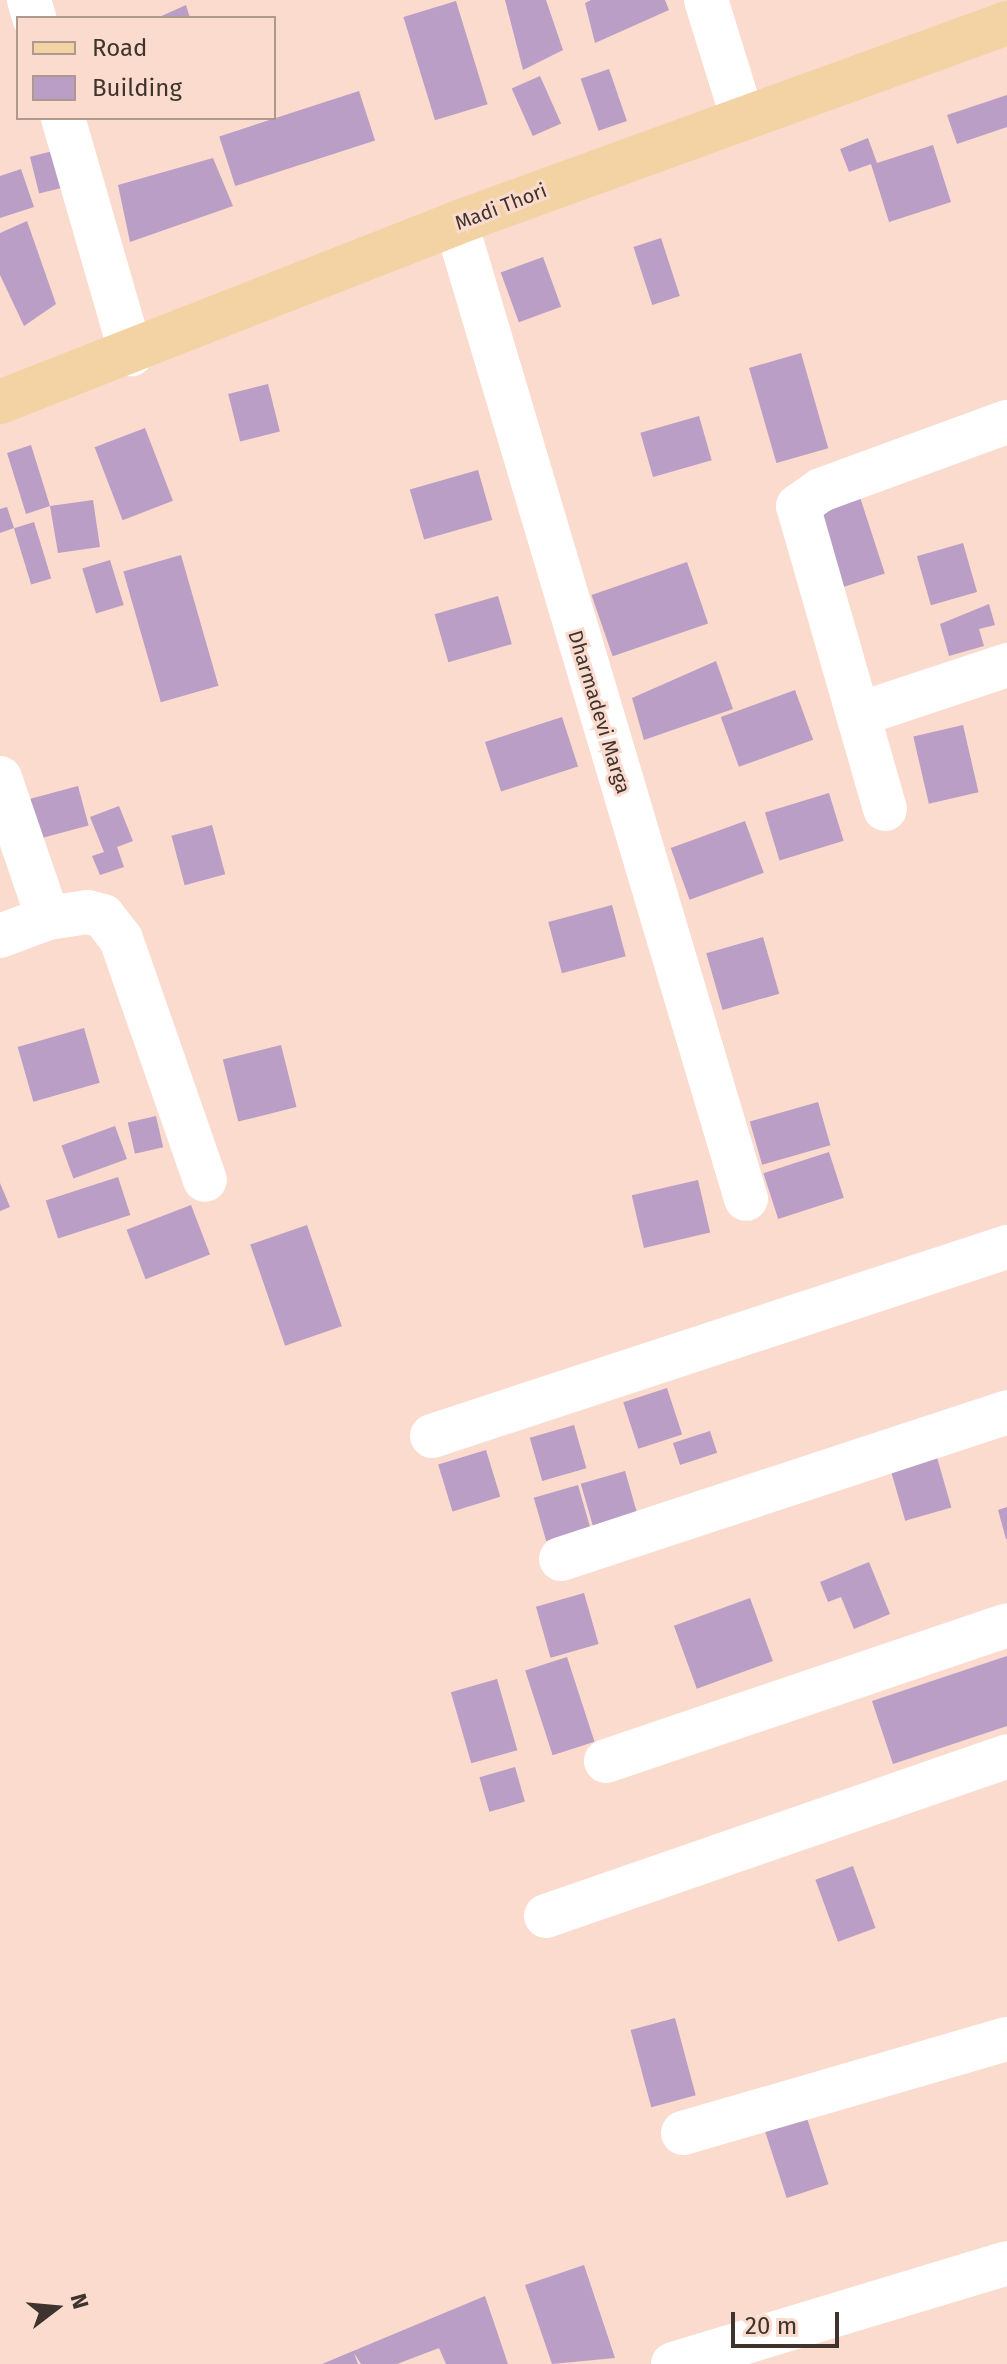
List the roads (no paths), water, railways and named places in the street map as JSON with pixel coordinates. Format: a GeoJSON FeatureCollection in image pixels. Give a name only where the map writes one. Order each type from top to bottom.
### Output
{"type":"FeatureCollection","features":[{"type":"Feature","properties":{"kind":"main road","name":"Madi Thori"},"geometry":{"type":"LineString","coordinates":[[0,402],[131,354],[456,223],[742,116],[1007,23]]}},
{"type":"Feature","properties":{"kind":"street"},"geometry":{"type":"LineString","coordinates":[[706,0],[742,116]]}},
{"type":"Feature","properties":{"kind":"street"},"geometry":{"type":"LineString","coordinates":[[64,120],[131,354]]}},
{"type":"Feature","properties":{"kind":"street","name":"Dharmadevi Marga"},"geometry":{"type":"LineString","coordinates":[[456,223],[746,1199]]}},
{"type":"Feature","properties":{"kind":"street"},"geometry":{"type":"LineString","coordinates":[[885,809],[863,713],[799,503],[1007,422]]}},
{"type":"Feature","properties":{"kind":"street"},"geometry":{"type":"LineString","coordinates":[[863,713],[1007,665]]}},
{"type":"Feature","properties":{"kind":"street"},"geometry":{"type":"LineString","coordinates":[[0,778],[48,918]]}},
{"type":"Feature","properties":{"kind":"street"},"geometry":{"type":"LineString","coordinates":[[0,936],[48,918],[88,912],[103,916],[121,939],[205,1180]]}},
{"type":"Feature","properties":{"kind":"street"},"geometry":{"type":"LineString","coordinates":[[432,1436],[1007,1247]]}},
{"type":"Feature","properties":{"kind":"street"},"geometry":{"type":"LineString","coordinates":[[561,1559],[1007,1412]]}},
{"type":"Feature","properties":{"kind":"street"},"geometry":{"type":"LineString","coordinates":[[606,1761],[1007,1625]]}},
{"type":"Feature","properties":{"kind":"street"},"geometry":{"type":"LineString","coordinates":[[546,1916],[1007,1756]]}},
{"type":"Feature","properties":{"kind":"street"},"geometry":{"type":"LineString","coordinates":[[683,2133],[1007,2039]]}},
{"type":"Feature","properties":{"kind":"street"},"geometry":{"type":"LineString","coordinates":[[673,2364],[1007,2263]]}}]}
